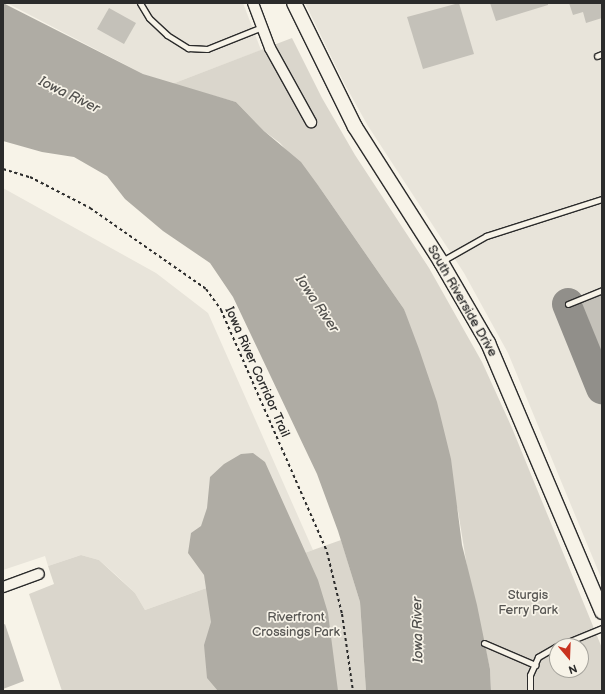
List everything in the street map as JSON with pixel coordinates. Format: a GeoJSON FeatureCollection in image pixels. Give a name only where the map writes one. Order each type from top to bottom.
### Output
{"type":"FeatureCollection","features":[{"type":"Feature","properties":{"kind":"main road","name":"South Riverside Drive"},"geometry":{"type":"LineString","coordinates":[[294,3],[355,127],[441,262],[488,343],[507,384],[602,612]]}},
{"type":"Feature","properties":{"kind":"street"},"geometry":{"type":"LineString","coordinates":[[253,3],[262,27],[311,122]]}},
{"type":"Feature","properties":{"kind":"street"},"geometry":{"type":"LineString","coordinates":[[3,587],[39,574]]}},
{"type":"Feature","properties":{"kind":"lane"},"geometry":{"type":"LineString","coordinates":[[140,3],[149,18],[167,35],[188,48],[207,49],[262,27]]}},
{"type":"Feature","properties":{"kind":"lane"},"geometry":{"type":"LineString","coordinates":[[441,262],[486,236],[602,199]]}},
{"type":"Feature","properties":{"kind":"lane"},"geometry":{"type":"LineString","coordinates":[[568,304],[602,290]]}},
{"type":"Feature","properties":{"kind":"lane"},"geometry":{"type":"LineString","coordinates":[[578,638],[602,628]]}},
{"type":"Feature","properties":{"kind":"lane"},"geometry":{"type":"LineString","coordinates":[[484,644],[535,665]]}},
{"type":"Feature","properties":{"kind":"lane"},"geometry":{"type":"LineString","coordinates":[[530,691],[530,675],[538,657],[549,651]]}},
{"type":"Feature","properties":{"kind":"path","name":"Iowa River Corridor Trail"},"geometry":{"type":"LineString","coordinates":[[3,169],[30,177],[90,208],[206,289],[221,310],[327,552],[342,614],[353,691]]}},
{"type":"Feature","properties":{"kind":"shaded area"},"geometry":{"type":"Polygon","coordinates":[[[7,3],[243,3],[261,50],[172,84],[143,74],[7,3]]]}},
{"type":"Feature","properties":{"kind":"shaded area"},"geometry":{"type":"Polygon","coordinates":[[[305,3],[602,3],[602,580],[508,353],[464,273],[368,126],[344,83],[305,3]]]}},
{"type":"Feature","properties":{"kind":"shaded area"},"geometry":{"type":"Polygon","coordinates":[[[3,188],[156,273],[208,313],[313,550],[145,610],[135,593],[99,560],[81,555],[48,566],[45,556],[3,570],[3,188]]]}},
{"type":"Feature","properties":{"kind":"green space","name":"Sturgis Ferry Park"},"geometry":{"type":"Polygon","coordinates":[[[292,38],[322,98],[355,155],[429,268],[482,362],[512,428],[602,648],[602,691],[491,691],[490,669],[468,573],[458,511],[404,309],[320,188],[280,143],[264,131],[236,102],[172,84],[292,38]]]}},
{"type":"Feature","properties":{"kind":"green space","name":"Riverfront Crossings Park"},"geometry":{"type":"Polygon","coordinates":[[[341,540],[360,602],[366,691],[62,691],[29,594],[54,584],[48,566],[81,555],[99,560],[135,593],[145,610],[341,540]]]}},
{"type":"Feature","properties":{"kind":"water","name":"Iowa River"},"geometry":{"type":"Polygon","coordinates":[[[3,3],[143,74],[236,102],[264,131],[301,162],[320,188],[404,309],[419,349],[437,402],[451,459],[462,545],[477,605],[490,669],[491,691],[366,691],[360,602],[338,531],[317,474],[233,297],[210,263],[163,231],[125,199],[107,176],[74,157],[42,152],[3,141],[3,3]]]}},
{"type":"Feature","properties":{"kind":"water"},"geometry":{"type":"Polygon","coordinates":[[[253,453],[265,462],[318,580],[328,613],[338,691],[218,691],[207,678],[204,645],[211,622],[204,575],[188,553],[191,533],[201,526],[207,508],[210,477],[224,464],[241,454],[253,453]]]}},
{"type":"Feature","properties":{"kind":"building"},"geometry":{"type":"Polygon","coordinates":[[[459,3],[474,54],[423,69],[407,17],[459,3]]]}},
{"type":"Feature","properties":{"kind":"building"},"geometry":{"type":"Polygon","coordinates":[[[490,3],[548,3],[548,5],[496,21],[490,3]]]}},
{"type":"Feature","properties":{"kind":"building"},"geometry":{"type":"Polygon","coordinates":[[[569,3],[602,3],[602,18],[586,23],[583,12],[573,15],[569,3]]]}},
{"type":"Feature","properties":{"kind":"building"},"geometry":{"type":"Polygon","coordinates":[[[109,8],[136,23],[124,44],[97,29],[109,8]]]}},
{"type":"Feature","properties":{"kind":"building"},"geometry":{"type":"Polygon","coordinates":[[[601,295],[602,297],[602,352],[582,303],[601,295]]]}},
{"type":"Feature","properties":{"kind":"building"},"geometry":{"type":"Polygon","coordinates":[[[5,624],[24,681],[3,689],[3,625],[5,624]]]}},
{"type":"Feature","properties":{"kind":"taxiway"},"geometry":{"type":"LineString","coordinates":[[568,304],[602,388]]}}]}
